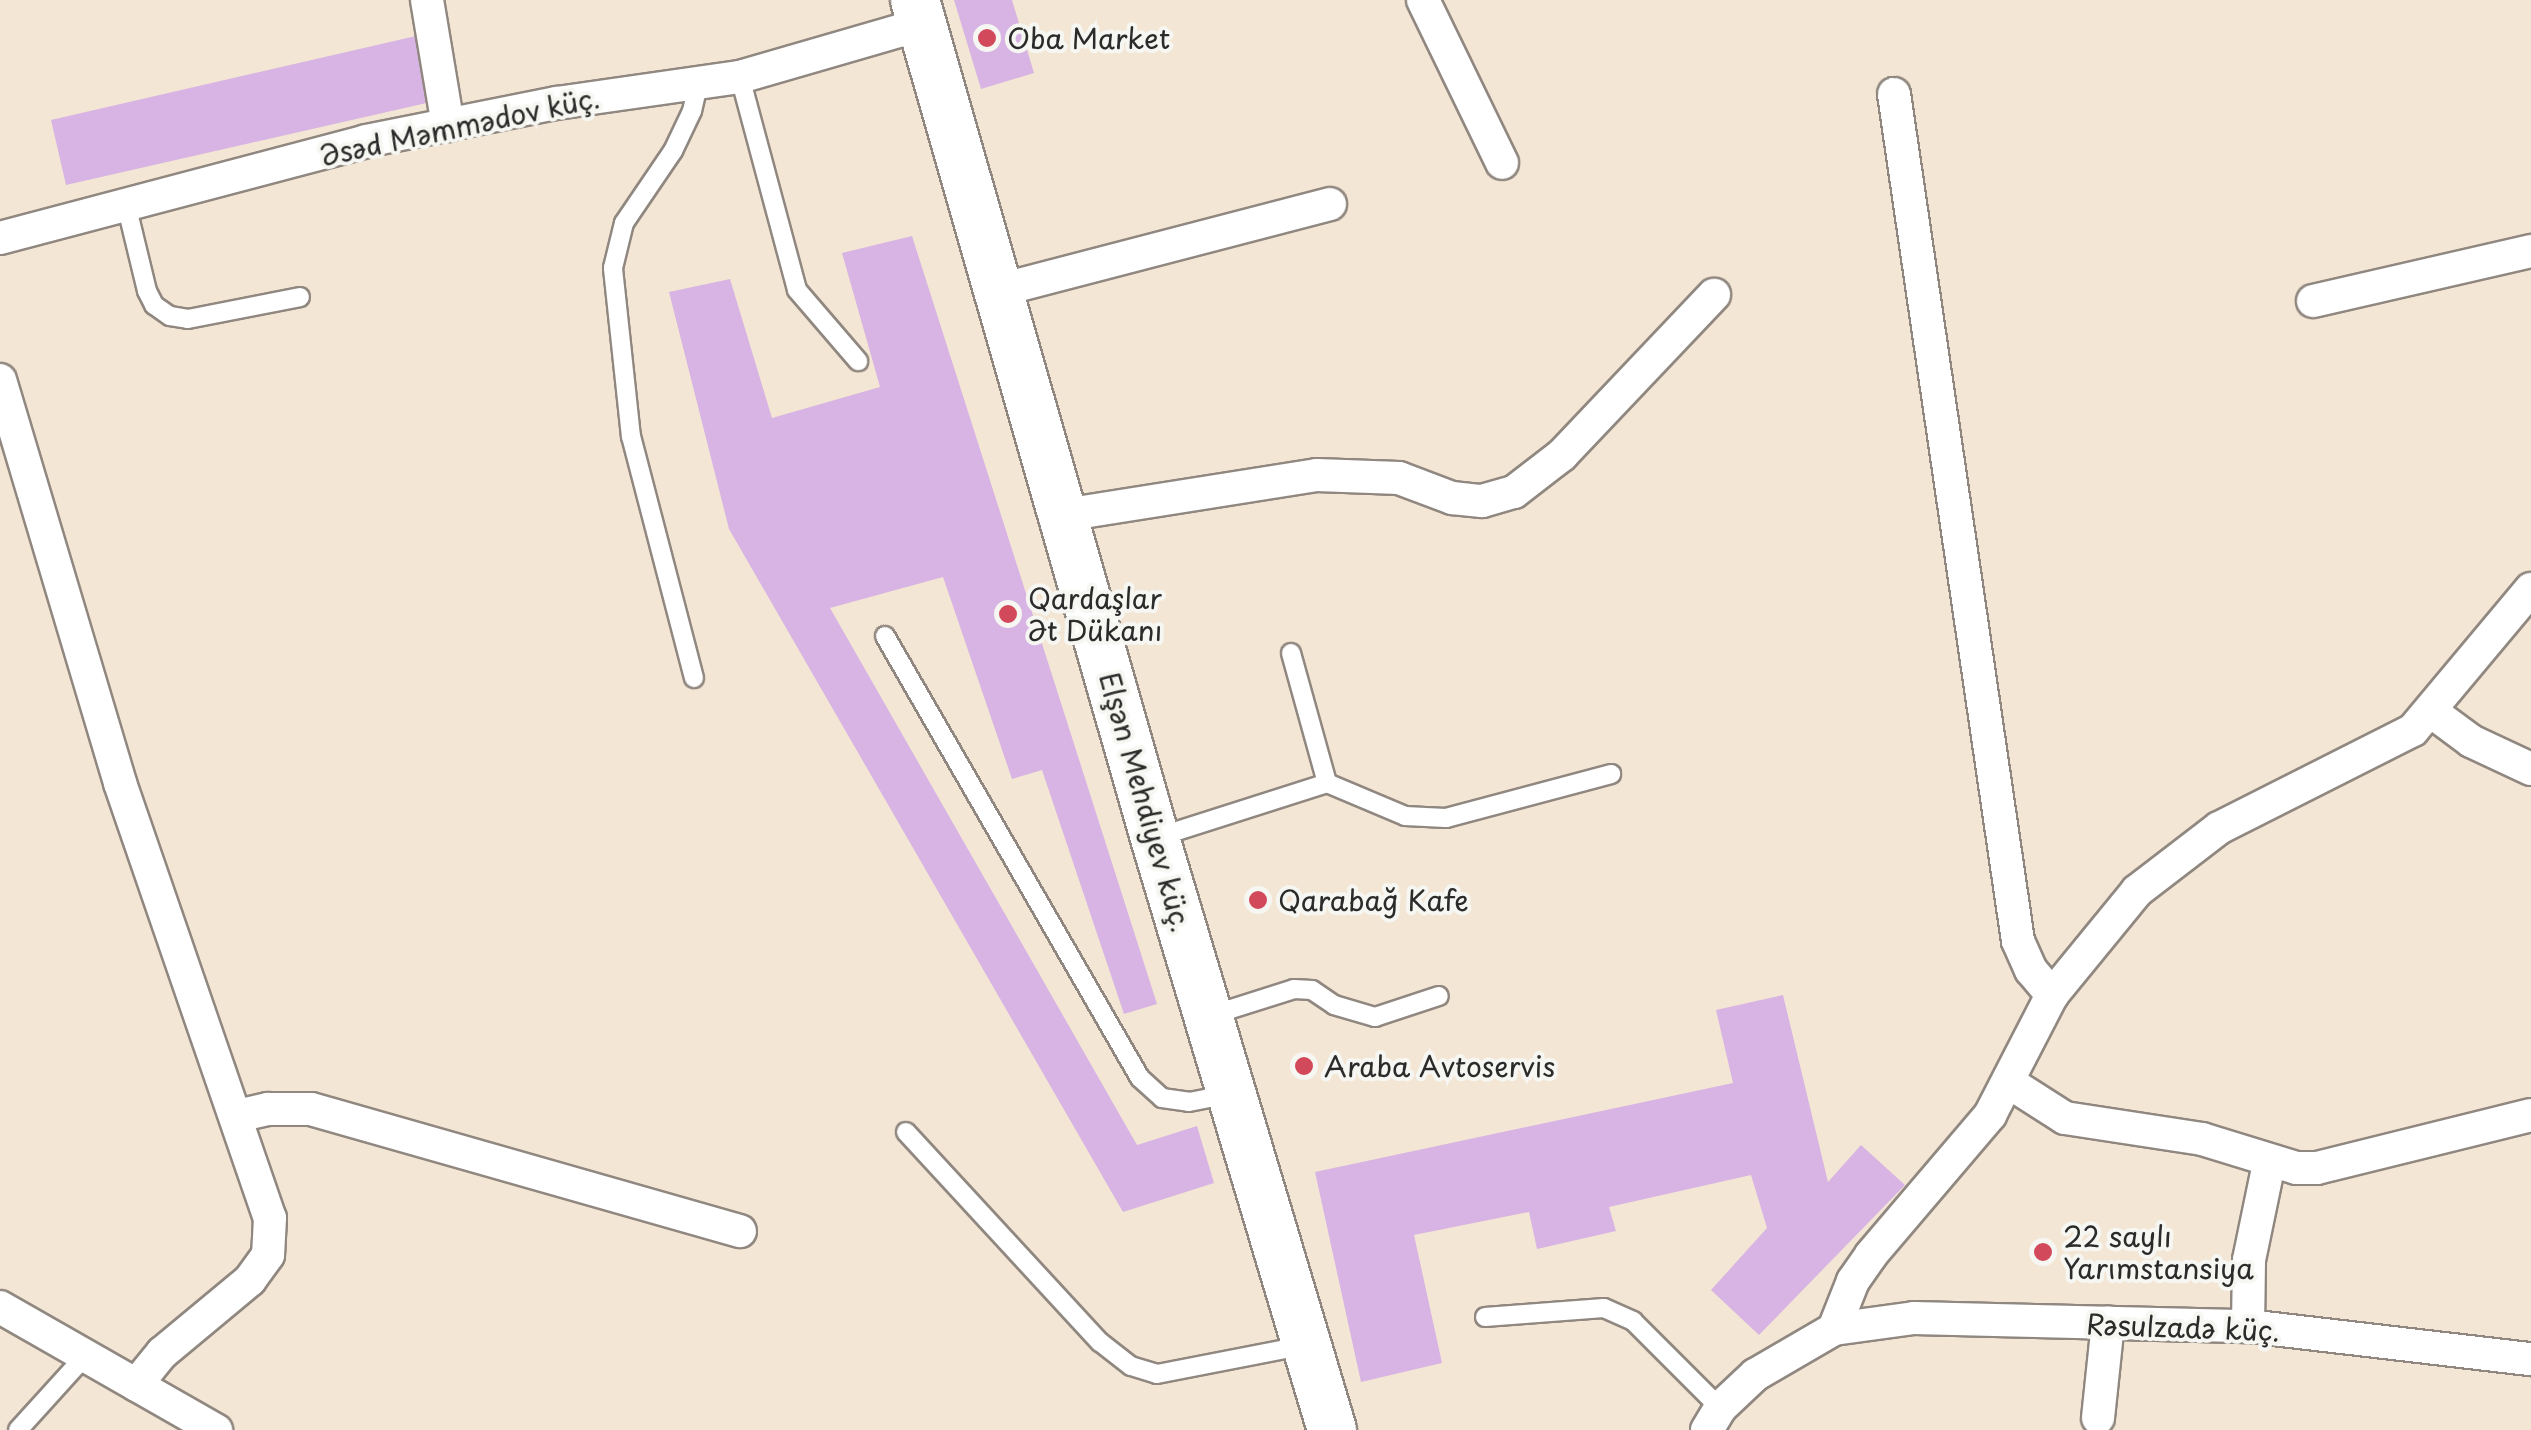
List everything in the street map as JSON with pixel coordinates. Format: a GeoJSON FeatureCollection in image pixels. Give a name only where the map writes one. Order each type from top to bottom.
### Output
{"type":"FeatureCollection","features":[{"type":"Feature","properties":{"kind":"street"},"geometry":{"type":"LineString","coordinates":[[428,0],[448,125]]}},
{"type":"Feature","properties":{"kind":"street"},"geometry":{"type":"LineString","coordinates":[[1422,0],[1502,162]]}},
{"type":"Feature","properties":{"kind":"street","name":"Əsəd Məmmədov küç."},"geometry":{"type":"LineString","coordinates":[[0,238],[366,141],[573,101],[740,77],[918,12]]}},
{"type":"Feature","properties":{"kind":"street","name":"Elşən Mehdiyev küç."},"geometry":{"type":"LineString","coordinates":[[918,12],[1155,838],[1332,1430]]}},
{"type":"Feature","properties":{"kind":"street"},"geometry":{"type":"LineString","coordinates":[[1894,94],[2018,941],[2031,970],[2052,995]]}},
{"type":"Feature","properties":{"kind":"street"},"geometry":{"type":"LineString","coordinates":[[1000,290],[1330,204]]}},
{"type":"Feature","properties":{"kind":"street"},"geometry":{"type":"LineString","coordinates":[[2313,301],[2531,251]]}},
{"type":"Feature","properties":{"kind":"street"},"geometry":{"type":"LineString","coordinates":[[1064,515],[1317,475],[1399,478],[1452,498],[1482,502],[1514,492],[1562,455],[1714,295]]}},
{"type":"Feature","properties":{"kind":"street"},"geometry":{"type":"LineString","coordinates":[[0,380],[120,783],[270,1218],[268,1255],[250,1280],[162,1354],[136,1386]]}},
{"type":"Feature","properties":{"kind":"street"},"geometry":{"type":"LineString","coordinates":[[1714,1419],[1756,1375],[1834,1329],[1854,1281],[1871,1255],[1964,1150],[2010,1083],[2052,995],[2137,890],[2185,852],[2248,812],[2413,730],[2432,712],[2531,589]]}},
{"type":"Feature","properties":{"kind":"street"},"geometry":{"type":"LineString","coordinates":[[2432,712],[2470,740],[2531,770]]}},
{"type":"Feature","properties":{"kind":"street"},"geometry":{"type":"LineString","coordinates":[[2010,1083],[2065,1118],[2202,1139],[2240,1148],[2269,1163],[2317,1168],[2531,1115]]}},
{"type":"Feature","properties":{"kind":"street"},"geometry":{"type":"LineString","coordinates":[[237,1116],[268,1109],[311,1108],[740,1231]]}},
{"type":"Feature","properties":{"kind":"street"},"geometry":{"type":"LineString","coordinates":[[2248,1326],[2248,1260],[2269,1163]]}},
{"type":"Feature","properties":{"kind":"street"},"geometry":{"type":"LineString","coordinates":[[0,1306],[216,1430]]}},
{"type":"Feature","properties":{"kind":"street","name":"Rəsulzadə küç."},"geometry":{"type":"LineString","coordinates":[[1834,1329],[1914,1318],[2248,1326],[2531,1359]]}},
{"type":"Feature","properties":{"kind":"street"},"geometry":{"type":"LineString","coordinates":[[2098,1418],[2108,1324]]}},
{"type":"Feature","properties":{"kind":"lane"},"geometry":{"type":"LineString","coordinates":[[740,77],[797,290],[858,361]]}},
{"type":"Feature","properties":{"kind":"lane"},"geometry":{"type":"LineString","coordinates":[[694,678],[631,438],[613,268],[624,223],[673,151],[698,85]]}},
{"type":"Feature","properties":{"kind":"lane"},"geometry":{"type":"LineString","coordinates":[[126,204],[146,292],[154,305],[170,316],[188,319],[300,297]]}},
{"type":"Feature","properties":{"kind":"lane"},"geometry":{"type":"LineString","coordinates":[[885,636],[1140,1078],[1162,1098],[1190,1102],[1231,1094]]}},
{"type":"Feature","properties":{"kind":"lane"},"geometry":{"type":"LineString","coordinates":[[1291,653],[1327,783]]}},
{"type":"Feature","properties":{"kind":"lane"},"geometry":{"type":"LineString","coordinates":[[1155,838],[1327,783],[1405,816],[1446,818],[1611,774]]}},
{"type":"Feature","properties":{"kind":"lane"},"geometry":{"type":"LineString","coordinates":[[1208,1016],[1294,989],[1312,990],[1334,1005],[1375,1018],[1439,996]]}},
{"type":"Feature","properties":{"kind":"lane"},"geometry":{"type":"LineString","coordinates":[[906,1132],[1100,1342],[1131,1366],[1157,1374],[1306,1344]]}},
{"type":"Feature","properties":{"kind":"lane"},"geometry":{"type":"LineString","coordinates":[[1485,1318],[1604,1308],[1633,1321],[1714,1419]]}},
{"type":"Feature","properties":{"kind":"lane"},"geometry":{"type":"LineString","coordinates":[[18,1430],[85,1356]]}},
{"type":"Feature","properties":{"kind":"building"},"geometry":{"type":"Polygon","coordinates":[[[954,0],[1012,0],[1034,73],[981,89],[954,0]]]}},
{"type":"Feature","properties":{"kind":"building"},"geometry":{"type":"Polygon","coordinates":[[[416,36],[431,102],[66,185],[51,120],[416,36]]]}},
{"type":"Feature","properties":{"kind":"building"},"geometry":{"type":"Polygon","coordinates":[[[912,236],[1157,1004],[1124,1014],[1042,770],[1012,779],[943,577],[830,608],[1137,1145],[1197,1126],[1214,1183],[1123,1212],[729,529],[669,292],[730,279],[772,418],[880,387],[842,253],[912,236]]]}},
{"type":"Feature","properties":{"kind":"building"},"geometry":{"type":"Polygon","coordinates":[[[1783,995],[1828,1182],[1861,1145],[1905,1185],[1759,1335],[1711,1290],[1767,1228],[1751,1175],[1609,1207],[1616,1231],[1537,1249],[1529,1212],[1414,1235],[1442,1363],[1361,1382],[1315,1172],[1733,1083],[1716,1010],[1783,995]]]}},
{"type":"Feature","properties":{"kind":"place","name":"Oba Market"},"geometry":{"type":"Point","coordinates":[987,38]}},
{"type":"Feature","properties":{"kind":"place","name":"Qardaşlar Ət Dükanı"},"geometry":{"type":"Point","coordinates":[1008,614]}},
{"type":"Feature","properties":{"kind":"place","name":"Qarabağ Kafe"},"geometry":{"type":"Point","coordinates":[1258,900]}},
{"type":"Feature","properties":{"kind":"place","name":"Araba Avtoservis"},"geometry":{"type":"Point","coordinates":[1304,1066]}},
{"type":"Feature","properties":{"kind":"place","name":"22 saylı Yarımstansiya"},"geometry":{"type":"Point","coordinates":[2043,1252]}}]}
